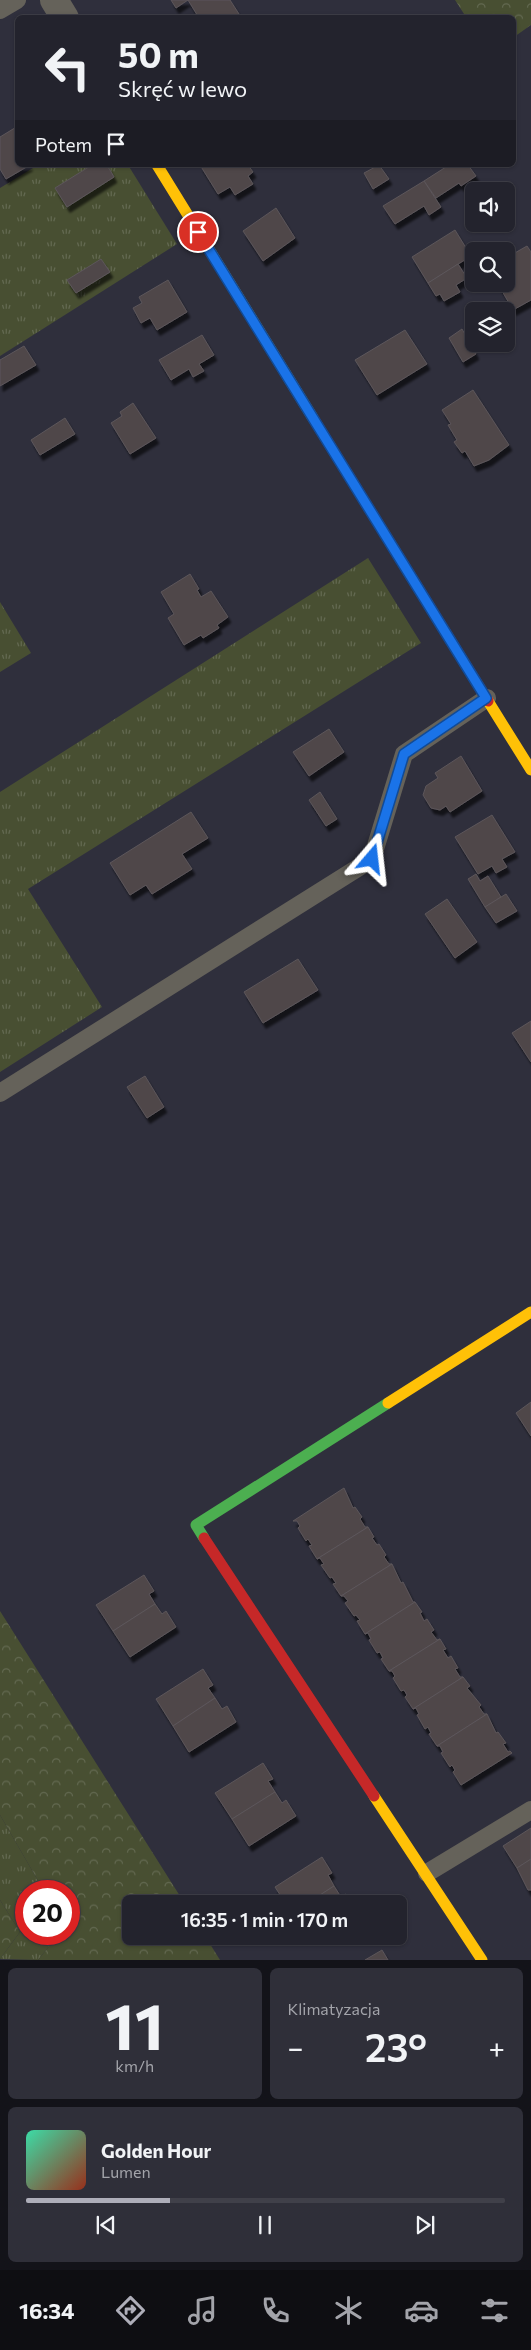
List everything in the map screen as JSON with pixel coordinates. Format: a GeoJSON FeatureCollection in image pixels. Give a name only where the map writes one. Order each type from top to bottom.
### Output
{"type":"FeatureCollection","features":[{"type":"Feature","properties":{"kind":"street"},"geometry":{"type":"LineString","coordinates":[[54,0],[63,15]]}},
{"type":"Feature","properties":{"kind":"street"},"geometry":{"type":"LineString","coordinates":[[157,167],[531,770]]}},
{"type":"Feature","properties":{"kind":"street"},"geometry":{"type":"LineString","coordinates":[[482,1960],[427,1873],[196,1525],[531,1312]]}},
{"type":"Feature","properties":{"kind":"lane"},"geometry":{"type":"LineString","coordinates":[[0,10],[17,0]]}},
{"type":"Feature","properties":{"kind":"lane"},"geometry":{"type":"LineString","coordinates":[[0,1093],[372,859],[404,754],[486,698]]}},
{"type":"Feature","properties":{"kind":"lane"},"geometry":{"type":"LineString","coordinates":[[427,1873],[531,1810]]}},
{"type":"Feature","properties":{"kind":"green space"},"geometry":{"type":"Polygon","coordinates":[[[455,0],[531,0],[531,25],[516,36],[516,15],[465,15],[455,0]]]}},
{"type":"Feature","properties":{"kind":"green space"},"geometry":{"type":"Polygon","coordinates":[[[35,167],[129,167],[177,244],[0,356],[0,188],[35,167]]]}},
{"type":"Feature","properties":{"kind":"green space"},"geometry":{"type":"Polygon","coordinates":[[[368,558],[421,643],[28,889],[102,1007],[0,1072],[0,792],[368,558]]]}},
{"type":"Feature","properties":{"kind":"green space"},"geometry":{"type":"Polygon","coordinates":[[[0,602],[31,653],[0,672],[0,602]]]}},
{"type":"Feature","properties":{"kind":"green space"},"geometry":{"type":"Polygon","coordinates":[[[0,1611],[179,1895],[122,1895],[122,1945],[211,1945],[220,1960],[38,1960],[50,1945],[80,1945],[80,1880],[38,1880],[0,1815],[0,1611]]]}},
{"type":"Feature","properties":{"kind":"green space"},"geometry":{"type":"Polygon","coordinates":[[[0,1815],[38,1880],[15,1880],[15,1924],[0,1900],[0,1815]]]}},
{"type":"Feature","properties":{"kind":"green space"},"geometry":{"type":"Polygon","coordinates":[[[0,1900],[15,1924],[15,1939],[0,1959],[0,1900]]]}},
{"type":"Feature","properties":{"kind":"green space"},"geometry":{"type":"Polygon","coordinates":[[[15,1939],[15,1945],[50,1945],[38,1960],[0,1959],[15,1939]]]}},
{"type":"Feature","properties":{"kind":"building"},"geometry":{"type":"Polygon","coordinates":[[[171,0],[188,0],[176,8],[171,0]]]}},
{"type":"Feature","properties":{"kind":"building"},"geometry":{"type":"Polygon","coordinates":[[[188,0],[230,0],[239,14],[238,15],[197,15],[188,0]]]}},
{"type":"Feature","properties":{"kind":"building"},"geometry":{"type":"Polygon","coordinates":[[[15,128],[15,167],[27,167],[6,179],[0,169],[0,137],[15,128]]]}},
{"type":"Feature","properties":{"kind":"building"},"geometry":{"type":"Polygon","coordinates":[[[89,167],[108,167],[114,177],[67,207],[55,188],[89,167]]]}},
{"type":"Feature","properties":{"kind":"building"},"geometry":{"type":"Polygon","coordinates":[[[201,167],[249,167],[253,172],[248,176],[253,184],[235,195],[230,187],[218,194],[201,167]]]}},
{"type":"Feature","properties":{"kind":"building"},"geometry":{"type":"Polygon","coordinates":[[[375,167],[380,167],[389,179],[373,189],[364,173],[375,167]]]}},
{"type":"Feature","properties":{"kind":"building"},"geometry":{"type":"Polygon","coordinates":[[[446,167],[469,167],[476,176],[461,186],[459,183],[436,198],[424,181],[446,167]]]}},
{"type":"Feature","properties":{"kind":"building"},"geometry":{"type":"Polygon","coordinates":[[[424,181],[441,207],[429,215],[424,206],[395,224],[383,206],[424,181]]]}},
{"type":"Feature","properties":{"kind":"building"},"geometry":{"type":"Polygon","coordinates":[[[276,208],[295,238],[263,261],[243,231],[276,208]]]}},
{"type":"Feature","properties":{"kind":"building"},"geometry":{"type":"Polygon","coordinates":[[[455,230],[465,246],[465,260],[428,283],[412,257],[455,230]]]}},
{"type":"Feature","properties":{"kind":"building"},"geometry":{"type":"Polygon","coordinates":[[[527,246],[531,252],[531,300],[515,309],[515,302],[508,302],[503,292],[515,292],[515,253],[527,246]]]}},
{"type":"Feature","properties":{"kind":"building"},"geometry":{"type":"Polygon","coordinates":[[[101,259],[110,272],[76,293],[67,280],[101,259]]]}},
{"type":"Feature","properties":{"kind":"building"},"geometry":{"type":"Polygon","coordinates":[[[458,264],[465,275],[465,279],[456,285],[460,292],[444,301],[440,294],[436,296],[428,283],[458,264]]]}},
{"type":"Feature","properties":{"kind":"building"},"geometry":{"type":"Polygon","coordinates":[[[168,280],[187,312],[157,330],[150,318],[141,323],[133,308],[142,303],[139,297],[168,280]]]}},
{"type":"Feature","properties":{"kind":"building"},"geometry":{"type":"Polygon","coordinates":[[[462,329],[465,334],[465,352],[475,352],[476,354],[463,362],[449,338],[462,329]]]}},
{"type":"Feature","properties":{"kind":"building"},"geometry":{"type":"Polygon","coordinates":[[[405,330],[427,364],[377,395],[355,360],[405,330]]]}},
{"type":"Feature","properties":{"kind":"building"},"geometry":{"type":"Polygon","coordinates":[[[202,335],[214,355],[199,364],[204,371],[193,377],[189,369],[171,380],[159,360],[202,335]]]}},
{"type":"Feature","properties":{"kind":"building"},"geometry":{"type":"Polygon","coordinates":[[[24,346],[36,365],[0,386],[0,360],[24,346]]]}},
{"type":"Feature","properties":{"kind":"building"},"geometry":{"type":"Polygon","coordinates":[[[473,390],[509,445],[489,460],[474,466],[465,451],[462,453],[454,442],[457,440],[448,425],[451,424],[442,410],[473,390]]]}},
{"type":"Feature","properties":{"kind":"building"},"geometry":{"type":"Polygon","coordinates":[[[133,403],[156,438],[130,454],[111,423],[122,416],[120,412],[133,403]]]}},
{"type":"Feature","properties":{"kind":"building"},"geometry":{"type":"Polygon","coordinates":[[[65,418],[75,434],[40,455],[31,440],[65,418]]]}},
{"type":"Feature","properties":{"kind":"building"},"geometry":{"type":"Polygon","coordinates":[[[190,574],[199,589],[197,590],[201,597],[211,591],[228,617],[217,625],[219,628],[203,638],[201,635],[184,645],[168,618],[174,614],[161,592],[190,574]]]}},
{"type":"Feature","properties":{"kind":"building"},"geometry":{"type":"Polygon","coordinates":[[[329,729],[344,752],[309,776],[293,752],[329,729]]]}},
{"type":"Feature","properties":{"kind":"building"},"geometry":{"type":"Polygon","coordinates":[[[461,756],[482,791],[450,812],[446,806],[440,810],[431,808],[423,795],[426,786],[438,778],[435,773],[461,756]]]}},
{"type":"Feature","properties":{"kind":"building"},"geometry":{"type":"Polygon","coordinates":[[[320,792],[337,819],[326,826],[309,800],[320,792]]]}},
{"type":"Feature","properties":{"kind":"building"},"geometry":{"type":"Polygon","coordinates":[[[191,812],[208,838],[182,854],[192,869],[152,894],[146,885],[130,895],[110,863],[191,812]]]}},
{"type":"Feature","properties":{"kind":"building"},"geometry":{"type":"Polygon","coordinates":[[[492,815],[515,852],[502,859],[507,867],[496,873],[492,866],[478,874],[455,837],[492,815]]]}},
{"type":"Feature","properties":{"kind":"building"},"geometry":{"type":"Polygon","coordinates":[[[476,874],[480,881],[488,876],[501,897],[485,907],[468,879],[476,874]]]}},
{"type":"Feature","properties":{"kind":"building"},"geometry":{"type":"Polygon","coordinates":[[[506,894],[517,911],[496,923],[485,907],[506,894]]]}},
{"type":"Feature","properties":{"kind":"building"},"geometry":{"type":"Polygon","coordinates":[[[447,899],[477,942],[455,958],[425,914],[447,899]]]}},
{"type":"Feature","properties":{"kind":"building"},"geometry":{"type":"Polygon","coordinates":[[[298,959],[318,990],[263,1023],[244,992],[298,959]]]}},
{"type":"Feature","properties":{"kind":"building"},"geometry":{"type":"Polygon","coordinates":[[[531,1021],[531,1062],[512,1033],[531,1021]]]}},
{"type":"Feature","properties":{"kind":"building"},"geometry":{"type":"Polygon","coordinates":[[[145,1076],[164,1107],[147,1118],[127,1087],[145,1076]]]}},
{"type":"Feature","properties":{"kind":"building"},"geometry":{"type":"Polygon","coordinates":[[[531,1402],[531,1436],[516,1413],[531,1402]]]}},
{"type":"Feature","properties":{"kind":"building"},"geometry":{"type":"Polygon","coordinates":[[[344,1488],[353,1508],[355,1507],[362,1517],[360,1519],[365,1527],[368,1527],[317,1559],[309,1546],[312,1545],[308,1539],[306,1541],[298,1528],[300,1526],[297,1521],[293,1521],[344,1488]]]}},
{"type":"Feature","properties":{"kind":"building"},"geometry":{"type":"Polygon","coordinates":[[[368,1527],[374,1537],[372,1538],[377,1545],[379,1544],[386,1555],[384,1557],[389,1564],[392,1564],[341,1596],[333,1584],[336,1583],[321,1565],[324,1564],[320,1558],[317,1559],[368,1527]]]}},
{"type":"Feature","properties":{"kind":"building"},"geometry":{"type":"Polygon","coordinates":[[[392,1564],[401,1583],[403,1582],[413,1602],[415,1602],[365,1634],[357,1621],[360,1620],[356,1615],[354,1616],[345,1603],[348,1601],[344,1596],[341,1596],[392,1564]]]}},
{"type":"Feature","properties":{"kind":"building"},"geometry":{"type":"Polygon","coordinates":[[[144,1575],[154,1591],[149,1594],[155,1604],[113,1631],[96,1605],[144,1575]]]}},
{"type":"Feature","properties":{"kind":"building"},"geometry":{"type":"Polygon","coordinates":[[[415,1602],[422,1612],[420,1613],[424,1621],[427,1619],[434,1630],[431,1632],[437,1640],[440,1639],[389,1671],[381,1659],[383,1658],[380,1652],[377,1653],[369,1640],[371,1639],[368,1633],[365,1634],[415,1602]]]}},
{"type":"Feature","properties":{"kind":"building"},"geometry":{"type":"Polygon","coordinates":[[[155,1604],[162,1614],[166,1611],[176,1627],[130,1657],[113,1631],[155,1604]]]}},
{"type":"Feature","properties":{"kind":"building"},"geometry":{"type":"Polygon","coordinates":[[[440,1639],[446,1649],[443,1650],[448,1658],[451,1656],[458,1668],[455,1669],[460,1677],[463,1677],[413,1709],[405,1697],[407,1695],[404,1690],[401,1691],[393,1678],[395,1676],[392,1671],[389,1671],[440,1639]]]}},
{"type":"Feature","properties":{"kind":"building"},"geometry":{"type":"Polygon","coordinates":[[[203,1669],[213,1685],[208,1688],[215,1698],[173,1726],[156,1699],[203,1669]]]}},
{"type":"Feature","properties":{"kind":"building"},"geometry":{"type":"Polygon","coordinates":[[[463,1677],[470,1686],[467,1688],[481,1705],[479,1707],[484,1714],[487,1714],[437,1746],[429,1734],[431,1733],[428,1727],[425,1729],[417,1715],[419,1714],[416,1708],[413,1709],[463,1677]]]}},
{"type":"Feature","properties":{"kind":"building"},"geometry":{"type":"Polygon","coordinates":[[[215,1698],[222,1709],[227,1706],[236,1722],[189,1752],[173,1726],[215,1698]]]}},
{"type":"Feature","properties":{"kind":"building"},"geometry":{"type":"Polygon","coordinates":[[[487,1714],[496,1733],[498,1732],[506,1743],[503,1744],[508,1752],[512,1753],[461,1785],[453,1772],[455,1770],[452,1765],[450,1767],[441,1753],[443,1752],[440,1746],[437,1746],[487,1714]]]}},
{"type":"Feature","properties":{"kind":"building"},"geometry":{"type":"Polygon","coordinates":[[[263,1763],[273,1779],[268,1781],[275,1792],[232,1819],[215,1793],[263,1763]]]}},
{"type":"Feature","properties":{"kind":"building"},"geometry":{"type":"Polygon","coordinates":[[[275,1792],[282,1803],[286,1800],[296,1816],[249,1846],[232,1819],[275,1792]]]}},
{"type":"Feature","properties":{"kind":"building"},"geometry":{"type":"Polygon","coordinates":[[[531,1828],[531,1859],[517,1868],[503,1846],[531,1828]]]}},
{"type":"Feature","properties":{"kind":"building"},"geometry":{"type":"Polygon","coordinates":[[[322,1857],[332,1873],[328,1875],[334,1886],[320,1895],[280,1895],[275,1887],[322,1857]]]}},
{"type":"Feature","properties":{"kind":"building"},"geometry":{"type":"Polygon","coordinates":[[[531,1859],[531,1890],[528,1890],[517,1868],[531,1859]]]}},
{"type":"Feature","properties":{"kind":"building"},"geometry":{"type":"Polygon","coordinates":[[[334,1886],[340,1895],[320,1895],[334,1886]]]}},
{"type":"Feature","properties":{"kind":"building"},"geometry":{"type":"Polygon","coordinates":[[[382,1950],[388,1960],[365,1960],[382,1950]]]}},
{"type":"Feature","properties":{"kind":"traffic: fast"},"geometry":{"type":"LineString","coordinates":[[204,1538],[196,1525],[388,1403]]}},
{"type":"Feature","properties":{"kind":"traffic: slow"},"geometry":{"type":"LineString","coordinates":[[158,167],[313,418]]}},
{"type":"Feature","properties":{"kind":"traffic: slow"},"geometry":{"type":"LineString","coordinates":[[488,701],[531,770]]}},
{"type":"Feature","properties":{"kind":"traffic: slow"},"geometry":{"type":"LineString","coordinates":[[388,1403],[531,1312]]}},
{"type":"Feature","properties":{"kind":"traffic: slow"},"geometry":{"type":"LineString","coordinates":[[374,1796],[482,1960]]}},
{"type":"Feature","properties":{"kind":"traffic: jam"},"geometry":{"type":"LineString","coordinates":[[313,418],[488,701]]}},
{"type":"Feature","properties":{"kind":"traffic: jam"},"geometry":{"type":"LineString","coordinates":[[204,1538],[374,1796]]}},
{"type":"Feature","properties":{"kind":"route"},"geometry":{"type":"LineString","coordinates":[[198,232],[486,698],[404,754],[372,859]]}}]}
